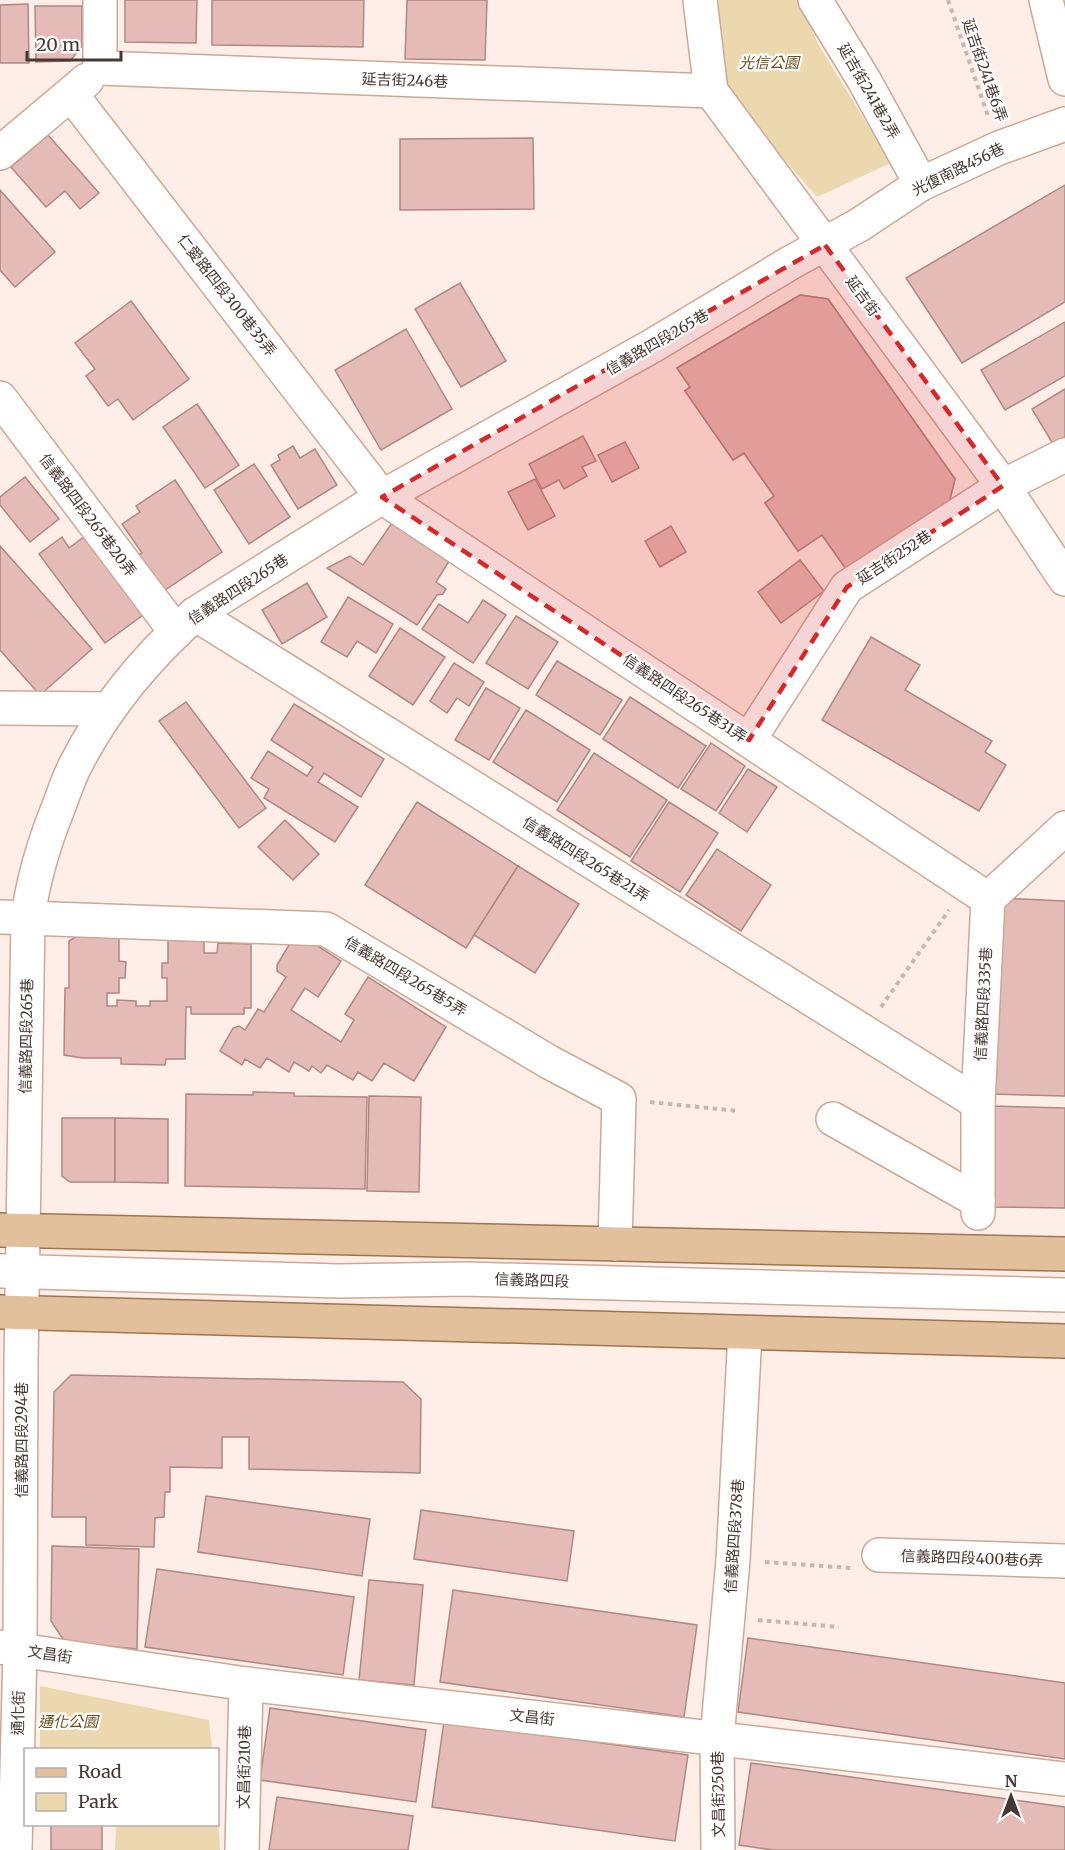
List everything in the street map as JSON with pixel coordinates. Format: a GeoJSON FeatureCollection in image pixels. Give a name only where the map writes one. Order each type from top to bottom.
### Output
{"type":"FeatureCollection","features":[{"type":"Feature","properties":{"kind":"main road"},"geometry":{"type":"LineString","coordinates":[[12,1230],[1065,1254]]}},
{"type":"Feature","properties":{"kind":"main road"},"geometry":{"type":"LineString","coordinates":[[11,1313],[1065,1341]]}},
{"type":"Feature","properties":{"kind":"street"},"geometry":{"type":"LineString","coordinates":[[0,153],[100,69],[100,0]]}},
{"type":"Feature","properties":{"kind":"street","name":"延吉街"},"geometry":{"type":"LineString","coordinates":[[700,0],[711,91],[1003,486],[1065,579]]}},
{"type":"Feature","properties":{"kind":"street","name":"延吉街241巷2弄"},"geometry":{"type":"LineString","coordinates":[[815,0],[864,80],[921,184]]}},
{"type":"Feature","properties":{"kind":"street"},"geometry":{"type":"LineString","coordinates":[[1046,0],[1065,79]]}},
{"type":"Feature","properties":{"kind":"street","name":"延吉街246巷"},"geometry":{"type":"LineString","coordinates":[[100,69],[711,91]]}},
{"type":"Feature","properties":{"kind":"street","name":"仁愛路四段300巷35弄"},"geometry":{"type":"LineString","coordinates":[[71,94],[382,497]]}},
{"type":"Feature","properties":{"kind":"street","name":"光復南路456巷"},"geometry":{"type":"LineString","coordinates":[[825,245],[860,225],[921,184],[999,148],[1065,124]]}},
{"type":"Feature","properties":{"kind":"street","name":"信義路四段265巷"},"geometry":{"type":"LineString","coordinates":[[12,1230],[14,917],[32,885],[51,825],[74,767],[109,709],[128,684],[186,623],[382,497],[652,346],[790,263],[825,245]]}},
{"type":"Feature","properties":{"kind":"street","name":"信義路四段265巷20弄"},"geometry":{"type":"LineString","coordinates":[[0,398],[186,623]]}},
{"type":"Feature","properties":{"kind":"street","name":"延吉街252巷"},"geometry":{"type":"LineString","coordinates":[[749,740],[848,587],[1003,486],[1065,455]]}},
{"type":"Feature","properties":{"kind":"street","name":"信義路四段265巷31弄"},"geometry":{"type":"LineString","coordinates":[[382,497],[977,891]]}},
{"type":"Feature","properties":{"kind":"street","name":"信義路四段265巷21弄"},"geometry":{"type":"LineString","coordinates":[[186,623],[978,1102]]}},
{"type":"Feature","properties":{"kind":"street"},"geometry":{"type":"LineString","coordinates":[[6,701],[109,709]]}},
{"type":"Feature","properties":{"kind":"street"},"geometry":{"type":"LineString","coordinates":[[977,891],[1065,828]]}},
{"type":"Feature","properties":{"kind":"street","name":"信義路四段335巷"},"geometry":{"type":"LineString","coordinates":[[833,1119],[978,1207],[977,891]]}},
{"type":"Feature","properties":{"kind":"street","name":"信義路四段265巷5弄"},"geometry":{"type":"LineString","coordinates":[[14,917],[326,928],[549,1062],[619,1099]]}},
{"type":"Feature","properties":{"kind":"street"},"geometry":{"type":"LineString","coordinates":[[615,1244],[619,1099]]}},
{"type":"Feature","properties":{"kind":"street","name":"信義路四段294巷"},"geometry":{"type":"LineString","coordinates":[[10,1648],[12,1230]]}},
{"type":"Feature","properties":{"kind":"street","name":"信義路四段"},"geometry":{"type":"LineString","coordinates":[[11,1272],[338,1281],[466,1279],[1065,1295]]}},
{"type":"Feature","properties":{"kind":"street","name":"信義路四段378巷"},"geometry":{"type":"LineString","coordinates":[[717,1738],[734,1560],[744,1333]]}},
{"type":"Feature","properties":{"kind":"street","name":"信義路四段400巷6弄"},"geometry":{"type":"LineString","coordinates":[[879,1555],[1065,1562]]}},
{"type":"Feature","properties":{"kind":"street","name":"文昌街"},"geometry":{"type":"LineString","coordinates":[[10,1648],[246,1684],[1065,1779]]}},
{"type":"Feature","properties":{"kind":"street","name":"通化街"},"geometry":{"type":"LineString","coordinates":[[10,1648],[10,1847]]}},
{"type":"Feature","properties":{"kind":"street","name":"文昌街210巷"},"geometry":{"type":"LineString","coordinates":[[242,1850],[246,1684]]}},
{"type":"Feature","properties":{"kind":"street","name":"文昌街250巷"},"geometry":{"type":"LineString","coordinates":[[717,1738],[718,1850]]}},
{"type":"Feature","properties":{"kind":"path","name":"延吉街241巷6弄"},"geometry":{"type":"LineString","coordinates":[[948,0],[999,148]]}},
{"type":"Feature","properties":{"kind":"path"},"geometry":{"type":"LineString","coordinates":[[864,1032],[977,891]]}},
{"type":"Feature","properties":{"kind":"path"},"geometry":{"type":"LineString","coordinates":[[619,1099],[738,1111]]}},
{"type":"Feature","properties":{"kind":"path"},"geometry":{"type":"LineString","coordinates":[[734,1560],[875,1570],[879,1555]]}},
{"type":"Feature","properties":{"kind":"path"},"geometry":{"type":"LineString","coordinates":[[728,1617],[839,1627]]}},
{"type":"Feature","properties":{"kind":"highlighted area"},"geometry":{"type":"Polygon","coordinates":[[[825,245],[1003,486],[847,587],[749,740],[382,497],[825,245]]]}},
{"type":"Feature","properties":{"kind":"green space","name":"光信公園"},"geometry":{"type":"Polygon","coordinates":[[[707,0],[799,0],[818,44],[891,163],[817,197],[720,86],[707,0]]]}},
{"type":"Feature","properties":{"kind":"green space","name":"通化公園"},"geometry":{"type":"Polygon","coordinates":[[[40,1686],[209,1720],[212,1748],[40,1748],[40,1686]]]}},
{"type":"Feature","properties":{"kind":"green space"},"geometry":{"type":"Polygon","coordinates":[[[116,1826],[218,1826],[220,1850],[115,1850],[116,1826]]]}},
{"type":"Feature","properties":{"kind":"building"},"geometry":{"type":"Polygon","coordinates":[[[125,0],[197,0],[196,43],[125,42],[125,0]]]}},
{"type":"Feature","properties":{"kind":"building"},"geometry":{"type":"Polygon","coordinates":[[[212,0],[364,0],[363,47],[212,45],[212,0]]]}},
{"type":"Feature","properties":{"kind":"building"},"geometry":{"type":"Polygon","coordinates":[[[407,0],[487,0],[485,60],[405,59],[407,0]]]}},
{"type":"Feature","properties":{"kind":"building"},"geometry":{"type":"Polygon","coordinates":[[[28,4],[29,63],[0,63],[0,5],[28,4]]]}},
{"type":"Feature","properties":{"kind":"building"},"geometry":{"type":"Polygon","coordinates":[[[35,6],[82,6],[82,46],[70,61],[36,62],[35,6]]]}},
{"type":"Feature","properties":{"kind":"building"},"geometry":{"type":"Polygon","coordinates":[[[48,135],[99,193],[80,209],[65,191],[46,207],[11,167],[48,135]]]}},
{"type":"Feature","properties":{"kind":"building"},"geometry":{"type":"Polygon","coordinates":[[[533,138],[534,209],[400,210],[400,139],[533,138]]]}},
{"type":"Feature","properties":{"kind":"building"},"geometry":{"type":"Polygon","coordinates":[[[1065,185],[1065,302],[962,363],[906,278],[1065,185]]]}},
{"type":"Feature","properties":{"kind":"building"},"geometry":{"type":"Polygon","coordinates":[[[0,190],[55,252],[15,287],[0,270],[0,190]]]}},
{"type":"Feature","properties":{"kind":"building"},"geometry":{"type":"Polygon","coordinates":[[[460,283],[506,361],[461,387],[415,309],[460,283]]]}},
{"type":"Feature","properties":{"kind":"building"},"geometry":{"type":"Polygon","coordinates":[[[800,295],[828,299],[955,479],[949,503],[846,569],[822,535],[798,551],[765,503],[774,496],[744,453],[733,460],[685,391],[690,387],[677,368],[800,295]]]}},
{"type":"Feature","properties":{"kind":"building"},"geometry":{"type":"Polygon","coordinates":[[[800,295],[828,299],[955,479],[949,503],[846,569],[822,535],[798,551],[765,503],[774,496],[744,453],[733,460],[685,391],[690,387],[677,368],[800,295]]]}},
{"type":"Feature","properties":{"kind":"building"},"geometry":{"type":"Polygon","coordinates":[[[131,301],[189,379],[133,420],[118,399],[108,406],[86,376],[95,369],[75,343],[131,301]]]}},
{"type":"Feature","properties":{"kind":"building"},"geometry":{"type":"Polygon","coordinates":[[[1065,322],[1065,376],[1005,410],[981,370],[1065,322]]]}},
{"type":"Feature","properties":{"kind":"building"},"geometry":{"type":"Polygon","coordinates":[[[406,329],[452,409],[381,450],[335,370],[406,329]]]}},
{"type":"Feature","properties":{"kind":"building"},"geometry":{"type":"Polygon","coordinates":[[[1065,389],[1065,437],[1053,444],[1032,409],[1065,389]]]}},
{"type":"Feature","properties":{"kind":"building"},"geometry":{"type":"Polygon","coordinates":[[[197,404],[239,465],[205,488],[163,427],[197,404]]]}},
{"type":"Feature","properties":{"kind":"building"},"geometry":{"type":"Polygon","coordinates":[[[583,436],[596,461],[582,467],[587,476],[564,489],[559,480],[542,489],[529,464],[583,436]]]}},
{"type":"Feature","properties":{"kind":"building"},"geometry":{"type":"Polygon","coordinates":[[[625,442],[639,468],[612,482],[598,455],[625,442]]]}},
{"type":"Feature","properties":{"kind":"building"},"geometry":{"type":"Polygon","coordinates":[[[293,446],[300,458],[315,449],[337,485],[298,509],[271,465],[280,460],[278,455],[293,446]]]}},
{"type":"Feature","properties":{"kind":"building"},"geometry":{"type":"Polygon","coordinates":[[[254,464],[290,517],[249,544],[214,490],[254,464]]]}},
{"type":"Feature","properties":{"kind":"building"},"geometry":{"type":"Polygon","coordinates":[[[25,477],[59,519],[30,542],[0,505],[0,497],[25,477]]]}},
{"type":"Feature","properties":{"kind":"building"},"geometry":{"type":"Polygon","coordinates":[[[535,479],[555,516],[528,530],[508,492],[535,479]]]}},
{"type":"Feature","properties":{"kind":"building"},"geometry":{"type":"Polygon","coordinates":[[[175,480],[222,552],[162,592],[131,559],[142,553],[122,524],[140,512],[136,506],[175,480]]]}},
{"type":"Feature","properties":{"kind":"building"},"geometry":{"type":"Polygon","coordinates":[[[394,520],[451,558],[436,582],[446,589],[443,594],[437,595],[417,625],[327,568],[350,556],[363,565],[394,520]]]}},
{"type":"Feature","properties":{"kind":"building"},"geometry":{"type":"Polygon","coordinates":[[[671,526],[686,552],[660,567],[645,541],[671,526]]]}},
{"type":"Feature","properties":{"kind":"building"},"geometry":{"type":"Polygon","coordinates":[[[89,533],[147,612],[105,643],[39,554],[62,537],[69,548],[89,533]]]}},
{"type":"Feature","properties":{"kind":"building"},"geometry":{"type":"Polygon","coordinates":[[[0,546],[92,649],[40,695],[0,650],[0,546]]]}},
{"type":"Feature","properties":{"kind":"building"},"geometry":{"type":"Polygon","coordinates":[[[800,560],[824,591],[781,623],[758,592],[800,560]]]}},
{"type":"Feature","properties":{"kind":"building"},"geometry":{"type":"Polygon","coordinates":[[[307,583],[327,617],[282,644],[262,610],[307,583]]]}},
{"type":"Feature","properties":{"kind":"building"},"geometry":{"type":"Polygon","coordinates":[[[348,597],[393,624],[376,653],[357,641],[347,657],[321,642],[348,597]]]}},
{"type":"Feature","properties":{"kind":"building"},"geometry":{"type":"Polygon","coordinates":[[[483,600],[506,615],[473,663],[422,629],[439,604],[468,623],[483,600]]]}},
{"type":"Feature","properties":{"kind":"building"},"geometry":{"type":"Polygon","coordinates":[[[516,616],[558,642],[528,689],[486,663],[516,616]]]}},
{"type":"Feature","properties":{"kind":"building"},"geometry":{"type":"Polygon","coordinates":[[[400,628],[445,657],[413,705],[369,676],[400,628]]]}},
{"type":"Feature","properties":{"kind":"building"},"geometry":{"type":"Polygon","coordinates":[[[871,637],[920,665],[905,690],[992,741],[985,752],[1006,765],[979,811],[822,720],[871,637]]]}},
{"type":"Feature","properties":{"kind":"building"},"geometry":{"type":"Polygon","coordinates":[[[557,661],[622,700],[600,735],[536,695],[557,661]]]}},
{"type":"Feature","properties":{"kind":"building"},"geometry":{"type":"Polygon","coordinates":[[[454,663],[484,682],[469,706],[457,698],[447,713],[430,701],[454,663]]]}},
{"type":"Feature","properties":{"kind":"building"},"geometry":{"type":"Polygon","coordinates":[[[486,688],[520,708],[489,760],[455,740],[486,688]]]}},
{"type":"Feature","properties":{"kind":"building"},"geometry":{"type":"Polygon","coordinates":[[[630,697],[706,746],[678,788],[603,739],[630,697]]]}},
{"type":"Feature","properties":{"kind":"building"},"geometry":{"type":"Polygon","coordinates":[[[186,702],[266,808],[239,828],[159,721],[186,702]]]}},
{"type":"Feature","properties":{"kind":"building"},"geometry":{"type":"Polygon","coordinates":[[[294,704],[384,759],[361,797],[324,773],[318,782],[358,807],[335,842],[264,798],[269,789],[251,778],[268,751],[307,776],[313,767],[271,740],[294,704]]]}},
{"type":"Feature","properties":{"kind":"building"},"geometry":{"type":"Polygon","coordinates":[[[526,710],[590,750],[557,802],[493,762],[526,710]]]}},
{"type":"Feature","properties":{"kind":"building"},"geometry":{"type":"Polygon","coordinates":[[[711,743],[745,766],[716,811],[681,789],[711,743]]]}},
{"type":"Feature","properties":{"kind":"building"},"geometry":{"type":"Polygon","coordinates":[[[594,753],[667,800],[630,857],[557,810],[594,753]]]}},
{"type":"Feature","properties":{"kind":"building"},"geometry":{"type":"Polygon","coordinates":[[[748,769],[777,787],[747,832],[719,813],[748,769]]]}},
{"type":"Feature","properties":{"kind":"building"},"geometry":{"type":"Polygon","coordinates":[[[417,802],[518,866],[466,948],[365,885],[417,802]]]}},
{"type":"Feature","properties":{"kind":"building"},"geometry":{"type":"Polygon","coordinates":[[[669,802],[718,833],[680,892],[631,861],[669,802]]]}},
{"type":"Feature","properties":{"kind":"building"},"geometry":{"type":"Polygon","coordinates":[[[285,820],[319,854],[293,880],[258,847],[285,820]]]}},
{"type":"Feature","properties":{"kind":"building"},"geometry":{"type":"Polygon","coordinates":[[[717,849],[771,885],[741,931],[686,895],[717,849]]]}},
{"type":"Feature","properties":{"kind":"building"},"geometry":{"type":"Polygon","coordinates":[[[518,866],[579,904],[535,973],[474,935],[518,866]]]}},
{"type":"Feature","properties":{"kind":"building"},"geometry":{"type":"Polygon","coordinates":[[[996,898],[1065,901],[1065,1096],[992,1094],[996,898]]]}},
{"type":"Feature","properties":{"kind":"building"},"geometry":{"type":"Polygon","coordinates":[[[82,933],[119,933],[119,961],[126,962],[125,978],[119,978],[119,993],[107,993],[107,1006],[117,1006],[117,1000],[136,1001],[136,1006],[150,1006],[150,1001],[167,1001],[167,978],[162,978],[162,963],[168,963],[168,934],[204,935],[204,953],[217,953],[218,943],[251,944],[251,1008],[244,1008],[244,1014],[191,1014],[191,1007],[186,1007],[185,1059],[166,1059],[165,1065],[121,1064],[121,1058],[82,1058],[64,1055],[65,988],[69,988],[69,941],[82,933]]]}},
{"type":"Feature","properties":{"kind":"building"},"geometry":{"type":"Polygon","coordinates":[[[293,938],[307,939],[341,961],[318,997],[305,988],[291,1010],[341,1042],[354,1020],[345,1014],[368,977],[446,1027],[414,1081],[384,1063],[372,1081],[358,1072],[353,1080],[327,1065],[321,1073],[312,1066],[309,1071],[294,1062],[289,1072],[267,1058],[260,1068],[245,1059],[242,1065],[220,1051],[233,1028],[239,1026],[245,1030],[258,1009],[264,1012],[286,977],[277,971],[277,965],[293,938]]]}},
{"type":"Feature","properties":{"kind":"building"},"geometry":{"type":"Polygon","coordinates":[[[253,1092],[294,1093],[294,1096],[367,1097],[365,1189],[185,1186],[186,1094],[253,1095],[253,1092]]]}},
{"type":"Feature","properties":{"kind":"building"},"geometry":{"type":"Polygon","coordinates":[[[369,1096],[421,1097],[419,1192],[367,1191],[369,1096]]]}},
{"type":"Feature","properties":{"kind":"building"},"geometry":{"type":"Polygon","coordinates":[[[991,1106],[1065,1108],[1065,1208],[990,1207],[991,1106]]]}},
{"type":"Feature","properties":{"kind":"building"},"geometry":{"type":"Polygon","coordinates":[[[62,1118],[115,1118],[115,1182],[70,1182],[62,1176],[62,1118]]]}},
{"type":"Feature","properties":{"kind":"building"},"geometry":{"type":"Polygon","coordinates":[[[115,1118],[168,1119],[168,1183],[115,1182],[115,1118]]]}},
{"type":"Feature","properties":{"kind":"building"},"geometry":{"type":"Polygon","coordinates":[[[71,1375],[403,1382],[421,1399],[420,1473],[249,1469],[249,1437],[222,1437],[222,1468],[170,1467],[170,1492],[165,1492],[164,1517],[155,1518],[154,1547],[86,1545],[86,1517],[52,1517],[54,1392],[71,1375]]]}},
{"type":"Feature","properties":{"kind":"building"},"geometry":{"type":"Polygon","coordinates":[[[206,1496],[370,1519],[362,1576],[198,1552],[206,1496]]]}},
{"type":"Feature","properties":{"kind":"building"},"geometry":{"type":"Polygon","coordinates":[[[421,1510],[574,1531],[567,1581],[414,1559],[421,1510]]]}},
{"type":"Feature","properties":{"kind":"building"},"geometry":{"type":"Polygon","coordinates":[[[52,1546],[139,1549],[137,1649],[65,1642],[51,1621],[52,1546]]]}},
{"type":"Feature","properties":{"kind":"building"},"geometry":{"type":"Polygon","coordinates":[[[157,1569],[354,1597],[343,1675],[145,1647],[157,1569]]]}},
{"type":"Feature","properties":{"kind":"building"},"geometry":{"type":"Polygon","coordinates":[[[369,1580],[423,1585],[414,1685],[359,1680],[369,1580]]]}},
{"type":"Feature","properties":{"kind":"building"},"geometry":{"type":"Polygon","coordinates":[[[453,1590],[697,1625],[684,1717],[440,1682],[453,1590]]]}},
{"type":"Feature","properties":{"kind":"building"},"geometry":{"type":"Polygon","coordinates":[[[748,1638],[1065,1683],[1065,1759],[738,1712],[748,1638]]]}},
{"type":"Feature","properties":{"kind":"building"},"geometry":{"type":"Polygon","coordinates":[[[270,1708],[426,1730],[416,1802],[260,1780],[270,1708]]]}},
{"type":"Feature","properties":{"kind":"building"},"geometry":{"type":"Polygon","coordinates":[[[444,1721],[688,1755],[675,1841],[432,1807],[444,1721]]]}},
{"type":"Feature","properties":{"kind":"building"},"geometry":{"type":"Polygon","coordinates":[[[751,1763],[1065,1807],[1065,1850],[773,1850],[739,1845],[751,1763]]]}},
{"type":"Feature","properties":{"kind":"building"},"geometry":{"type":"Polygon","coordinates":[[[277,1797],[413,1816],[408,1850],[269,1850],[277,1797]]]}},
{"type":"Feature","properties":{"kind":"building"},"geometry":{"type":"Polygon","coordinates":[[[51,1826],[102,1826],[102,1850],[51,1850],[51,1826]]]}}]}
